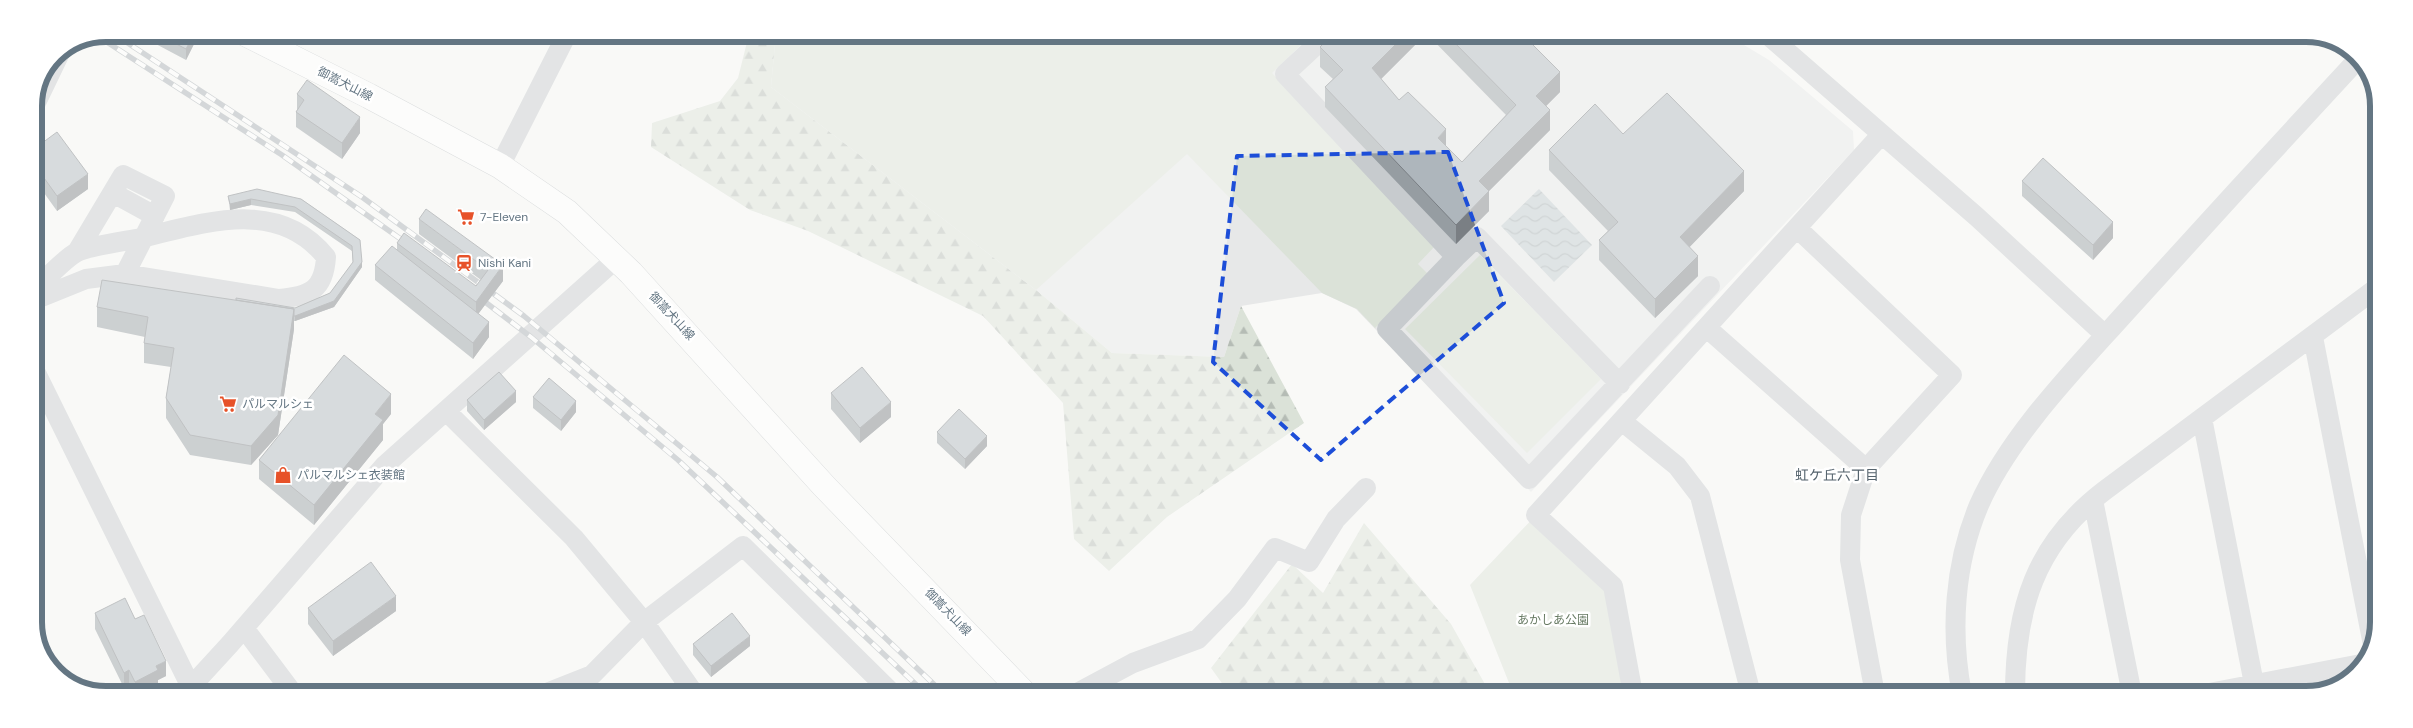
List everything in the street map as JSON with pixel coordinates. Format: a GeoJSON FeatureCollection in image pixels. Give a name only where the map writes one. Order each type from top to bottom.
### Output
{"type":"FeatureCollection","features":[{"type":"Feature","properties":{"kind":"main road","name":"御嵩犬山線"},"geometry":{"type":"LineString","coordinates":[[262,42],[369,96],[500,166],[567,212],[617,258],[690,335],[824,486],[1017,686]]}},
{"type":"Feature","properties":{"kind":"street"},"geometry":{"type":"LineString","coordinates":[[500,166],[563,42]]}},
{"type":"Feature","properties":{"kind":"street"},"geometry":{"type":"LineString","coordinates":[[1319,42],[1285,74],[1456,256]]}},
{"type":"Feature","properties":{"kind":"street"},"geometry":{"type":"LineString","coordinates":[[1776,42],[1977,217],[2106,335]]}},
{"type":"Feature","properties":{"kind":"street"},"geometry":{"type":"LineString","coordinates":[[1960,686],[1956,666],[1957,588],[1967,536],[1979,504],[2002,462],[2037,416],[2106,335],[2240,185],[2354,64]]}},
{"type":"Feature","properties":{"kind":"street"},"geometry":{"type":"LineString","coordinates":[[1632,686],[1613,586],[1536,515],[1623,422],[1881,135]]}},
{"type":"Feature","properties":{"kind":"street"},"geometry":{"type":"LineString","coordinates":[[42,283],[77,252],[113,193],[155,216],[125,274]]}},
{"type":"Feature","properties":{"kind":"street"},"geometry":{"type":"LineString","coordinates":[[42,297],[86,279],[125,274],[279,299],[298,298],[314,291],[325,274],[326,257],[315,244],[295,229],[260,218],[224,220],[77,252]]}},
{"type":"Feature","properties":{"kind":"street"},"geometry":{"type":"LineString","coordinates":[[1797,228],[1952,375],[1866,469],[1851,515],[1850,560],[1874,686]]}},
{"type":"Feature","properties":{"kind":"street"},"geometry":{"type":"LineString","coordinates":[[1620,384],[1478,237],[1456,256],[1387,329],[1455,407],[1529,479],[1620,384],[1710,286]]}},
{"type":"Feature","properties":{"kind":"street"},"geometry":{"type":"LineString","coordinates":[[191,686],[244,628],[384,466],[617,258]]}},
{"type":"Feature","properties":{"kind":"street"},"geometry":{"type":"LineString","coordinates":[[2015,686],[2018,638],[2029,589],[2047,551],[2067,524],[2093,500],[2313,338],[2370,293]]}},
{"type":"Feature","properties":{"kind":"street"},"geometry":{"type":"LineString","coordinates":[[1707,328],[1866,469]]}},
{"type":"Feature","properties":{"kind":"street"},"geometry":{"type":"LineString","coordinates":[[2313,338],[2370,630]]}},
{"type":"Feature","properties":{"kind":"street"},"geometry":{"type":"LineString","coordinates":[[43,386],[187,686]]}},
{"type":"Feature","properties":{"kind":"street"},"geometry":{"type":"LineString","coordinates":[[446,411],[574,538],[644,622],[689,686]]}},
{"type":"Feature","properties":{"kind":"street"},"geometry":{"type":"LineString","coordinates":[[2202,418],[2254,686]]}},
{"type":"Feature","properties":{"kind":"street"},"geometry":{"type":"LineString","coordinates":[[1623,422],[1677,466],[1700,496],[1749,686]]}},
{"type":"Feature","properties":{"kind":"street"},"geometry":{"type":"LineString","coordinates":[[1090,686],[1133,663],[1198,639],[1237,599],[1275,548],[1309,562],[1336,519],[1366,488]]}},
{"type":"Feature","properties":{"kind":"street"},"geometry":{"type":"LineString","coordinates":[[2093,500],[2130,686]]}},
{"type":"Feature","properties":{"kind":"street"},"geometry":{"type":"LineString","coordinates":[[564,686],[592,675],[644,622],[743,546],[885,686]]}},
{"type":"Feature","properties":{"kind":"street"},"geometry":{"type":"LineString","coordinates":[[244,628],[288,686]]}},
{"type":"Feature","properties":{"kind":"street"},"geometry":{"type":"LineString","coordinates":[[2268,686],[2352,666]]}},
{"type":"Feature","properties":{"kind":"highlighted area"},"geometry":{"type":"Polygon","coordinates":[[[1448,152],[1504,303],[1321,460],[1213,362],[1237,156],[1448,152]]]}},
{"type":"Feature","properties":{"kind":"shaded area"},"geometry":{"type":"Polygon","coordinates":[[[775,42],[1739,42],[1769,60],[1853,131],[1854,150],[1531,492],[1356,309],[1322,293],[1241,306],[1224,357],[1112,353],[1036,290],[771,87],[775,42]]]}},
{"type":"Feature","properties":{"kind":"green space"},"geometry":{"type":"Polygon","coordinates":[[[747,42],[775,42],[771,87],[1036,290],[1112,353],[1224,357],[1241,306],[1304,423],[1167,517],[1109,571],[1074,539],[1063,403],[983,316],[808,231],[750,210],[651,147],[652,123],[720,101],[738,78],[747,42]]]}},
{"type":"Feature","properties":{"kind":"green space"},"geometry":{"type":"Polygon","coordinates":[[[775,42],[1304,42],[1272,73],[1435,246],[1418,264],[1428,274],[1375,328],[1357,309],[1322,293],[1187,154],[1036,290],[771,87],[775,42]]]}},
{"type":"Feature","properties":{"kind":"green space"},"geometry":{"type":"Polygon","coordinates":[[[1480,255],[1601,379],[1527,453],[1405,329],[1480,255]]]}},
{"type":"Feature","properties":{"kind":"green space","name":"あかしあ公園"},"geometry":{"type":"Polygon","coordinates":[[[1536,515],[1613,586],[1632,686],[1510,686],[1470,585],[1536,515]]]}},
{"type":"Feature","properties":{"kind":"green space"},"geometry":{"type":"Polygon","coordinates":[[[1364,523],[1451,624],[1486,686],[1224,686],[1211,668],[1292,564],[1323,593],[1364,523]]]}},
{"type":"Feature","properties":{"kind":"water"},"geometry":{"type":"Polygon","coordinates":[[[1539,189],[1592,245],[1554,282],[1501,226],[1539,189]]]}},
{"type":"Feature","properties":{"kind":"building"},"geometry":{"type":"Polygon","coordinates":[[[172,42],[190,42],[186,49],[172,42]]]}},
{"type":"Feature","properties":{"kind":"building"},"geometry":{"type":"Polygon","coordinates":[[[1325,42],[1398,42],[1372,68],[1399,100],[1408,92],[1446,129],[1438,138],[1462,162],[1516,105],[1454,42],[1530,42],[1560,72],[1536,96],[1550,110],[1479,181],[1489,191],[1456,225],[1325,87],[1343,70],[1320,47],[1325,42]]]}},
{"type":"Feature","properties":{"kind":"building"},"geometry":{"type":"Polygon","coordinates":[[[307,80],[360,117],[342,143],[296,112],[304,100],[297,94],[307,80]]]}},
{"type":"Feature","properties":{"kind":"building"},"geometry":{"type":"Polygon","coordinates":[[[1667,93],[1744,171],[1680,237],[1698,256],[1655,299],[1599,240],[1618,222],[1549,150],[1595,104],[1623,134],[1667,93]]]}},
{"type":"Feature","properties":{"kind":"building"},"geometry":{"type":"Polygon","coordinates":[[[57,132],[88,174],[57,196],[42,175],[42,143],[57,132]]]}},
{"type":"Feature","properties":{"kind":"building"},"geometry":{"type":"Polygon","coordinates":[[[2043,158],[2113,222],[2093,245],[2022,181],[2043,158]]]}},
{"type":"Feature","properties":{"kind":"building"},"geometry":{"type":"Polygon","coordinates":[[[257,189],[301,199],[360,240],[362,262],[334,301],[294,316],[294,309],[236,300],[236,298],[295,308],[330,293],[353,262],[352,246],[295,207],[251,199],[230,204],[228,196],[257,189]]]}},
{"type":"Feature","properties":{"kind":"building"},"geometry":{"type":"Polygon","coordinates":[[[426,209],[503,265],[476,302],[397,243],[404,233],[476,286],[488,270],[419,219],[426,209]]]}},
{"type":"Feature","properties":{"kind":"building"},"geometry":{"type":"Polygon","coordinates":[[[392,246],[489,322],[473,343],[375,265],[392,246]]]}},
{"type":"Feature","properties":{"kind":"building"},"geometry":{"type":"Polygon","coordinates":[[[102,280],[294,309],[278,415],[251,446],[190,435],[166,398],[174,348],[144,343],[148,317],[97,307],[102,280]]]}},
{"type":"Feature","properties":{"kind":"building"},"geometry":{"type":"Polygon","coordinates":[[[344,355],[391,394],[375,414],[383,420],[314,505],[259,460],[344,355]]]}},
{"type":"Feature","properties":{"kind":"building"},"geometry":{"type":"Polygon","coordinates":[[[862,367],[891,402],[860,428],[831,393],[862,367]]]}},
{"type":"Feature","properties":{"kind":"building"},"geometry":{"type":"Polygon","coordinates":[[[499,372],[516,391],[484,420],[467,400],[499,372]]]}},
{"type":"Feature","properties":{"kind":"building"},"geometry":{"type":"Polygon","coordinates":[[[549,378],[576,401],[561,420],[533,397],[549,378]]]}},
{"type":"Feature","properties":{"kind":"building"},"geometry":{"type":"Polygon","coordinates":[[[959,409],[987,436],[965,459],[937,432],[959,409]]]}},
{"type":"Feature","properties":{"kind":"building"},"geometry":{"type":"Polygon","coordinates":[[[371,562],[396,596],[333,641],[308,608],[371,562]]]}},
{"type":"Feature","properties":{"kind":"building"},"geometry":{"type":"Polygon","coordinates":[[[125,598],[135,619],[144,615],[166,661],[156,666],[158,670],[135,682],[129,670],[124,673],[95,613],[125,598]]]}},
{"type":"Feature","properties":{"kind":"building"},"geometry":{"type":"Polygon","coordinates":[[[732,613],[750,636],[711,666],[693,644],[732,613]]]}},
{"type":"Feature","properties":{"kind":"railway"},"geometry":{"type":"LineString","coordinates":[[107,42],[282,155],[412,247]]}},
{"type":"Feature","properties":{"kind":"railway"},"geometry":{"type":"LineString","coordinates":[[126,42],[362,197],[524,316],[717,477],[936,686]]}},
{"type":"Feature","properties":{"kind":"railway"},"geometry":{"type":"LineString","coordinates":[[476,295],[531,337],[678,460],[918,686]]}},
{"type":"Feature","properties":{"kind":"place","name":"7-Eleven"},"geometry":{"type":"Point","coordinates":[466,217]}},
{"type":"Feature","properties":{"kind":"place","name":"Nishi Kani"},"geometry":{"type":"Point","coordinates":[464,263]}},
{"type":"Feature","properties":{"kind":"place","name":"パルマルシェ"},"geometry":{"type":"Point","coordinates":[228,404]}},
{"type":"Feature","properties":{"kind":"place","name":"パルマルシェ衣装館"},"geometry":{"type":"Point","coordinates":[283,475]}},
{"type":"Feature","properties":{"kind":"district","name":"虹ケ丘六丁目"},"geometry":{"type":"Point","coordinates":[1837,475]}}]}
